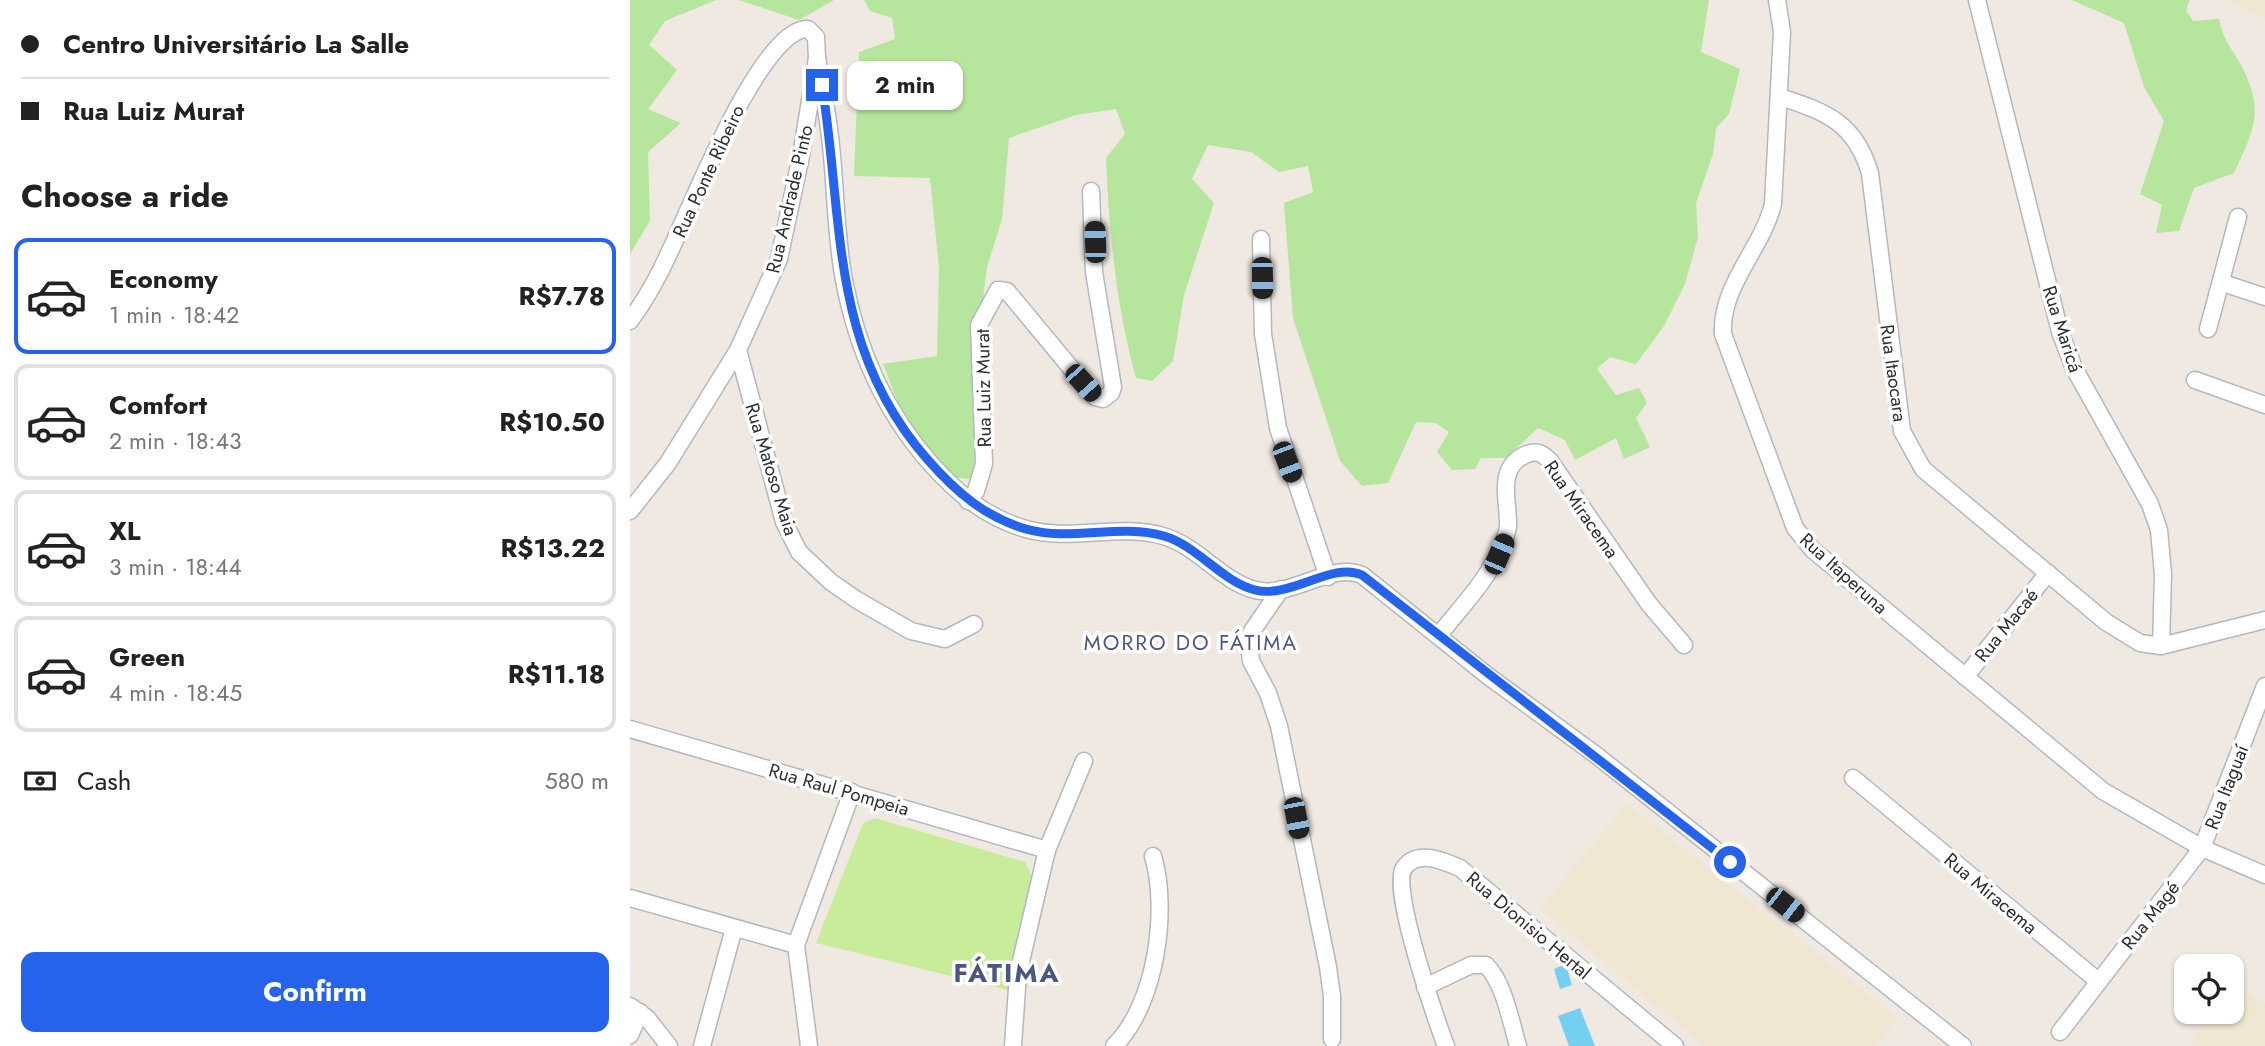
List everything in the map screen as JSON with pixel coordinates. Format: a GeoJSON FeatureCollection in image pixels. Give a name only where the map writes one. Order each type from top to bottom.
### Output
{"type":"FeatureCollection","features":[{"type":"Feature","properties":{"kind":"street"},"geometry":{"type":"LineString","coordinates":[[1777,0],[1782,32],[1780,97]]}},
{"type":"Feature","properties":{"kind":"street","name":"Rua Maricá"},"geometry":{"type":"LineString","coordinates":[[1977,0],[2060,332],[2074,368],[2150,504],[2159,530],[2163,574],[2161,646]]}},
{"type":"Feature","properties":{"kind":"street","name":"Rua Ponte Ribeiro"},"geometry":{"type":"LineString","coordinates":[[630,321],[659,274],[743,96],[774,53],[799,30],[808,29],[816,37],[817,58]]}},
{"type":"Feature","properties":{"kind":"street"},"geometry":{"type":"LineString","coordinates":[[817,58],[831,138],[843,278],[864,352],[884,400],[914,444],[968,501],[1013,524],[1050,534],[1142,533],[1166,537],[1249,587],[1281,589],[1328,577],[1340,570],[1362,575],[1488,676],[1596,755],[1963,1046]]}},
{"type":"Feature","properties":{"kind":"street","name":"Rua Andrade Pinto"},"geometry":{"type":"LineString","coordinates":[[630,511],[668,463],[737,350],[779,259],[801,156],[817,58]]}},
{"type":"Feature","properties":{"kind":"street","name":"Rua Itaocara"},"geometry":{"type":"LineString","coordinates":[[1780,97],[1829,116],[1843,126],[1863,150],[1870,173],[1902,431],[1913,456],[1923,468],[2124,636],[2140,643],[2161,646],[2265,620]]}},
{"type":"Feature","properties":{"kind":"street","name":"Rua Itaperuna"},"geometry":{"type":"LineString","coordinates":[[1780,97],[1773,204],[1766,227],[1723,310],[1723,334],[1788,513],[1801,537],[2103,791],[2202,848],[2265,875]]}},
{"type":"Feature","properties":{"kind":"street","name":"Rua Luiz Murat"},"geometry":{"type":"LineString","coordinates":[[968,501],[976,491],[984,464],[979,325],[999,290],[1007,291],[1095,397],[1103,399],[1111,393],[1113,387],[1094,272],[1091,191]]}},
{"type":"Feature","properties":{"kind":"street"},"geometry":{"type":"LineString","coordinates":[[2208,329],[2223,283],[2238,217]]}},
{"type":"Feature","properties":{"kind":"street"},"geometry":{"type":"LineString","coordinates":[[1261,239],[1263,334],[1278,428],[1328,577]]}},
{"type":"Feature","properties":{"kind":"street"},"geometry":{"type":"LineString","coordinates":[[2223,283],[2265,297]]}},
{"type":"Feature","properties":{"kind":"street","name":"Rua Matoso Maia"},"geometry":{"type":"LineString","coordinates":[[737,350],[784,522],[799,551],[843,591],[911,631],[946,639],[974,624]]}},
{"type":"Feature","properties":{"kind":"street"},"geometry":{"type":"LineString","coordinates":[[2195,380],[2265,405]]}},
{"type":"Feature","properties":{"kind":"street","name":"Rua Miracema"},"geometry":{"type":"LineString","coordinates":[[1439,635],[1489,572],[1499,554],[1508,526],[1506,477],[1515,462],[1533,452],[1542,453],[1550,461],[1649,604],[1684,645]]}},
{"type":"Feature","properties":{"kind":"street","name":"Rua Macaé"},"geometry":{"type":"LineString","coordinates":[[1965,677],[2048,573]]}},
{"type":"Feature","properties":{"kind":"street"},"geometry":{"type":"LineString","coordinates":[[1281,589],[1252,631],[1250,652],[1258,678],[1274,706],[1279,726],[1328,967],[1332,996],[1332,1039]]}},
{"type":"Feature","properties":{"kind":"street","name":"Rua Itaguaí"},"geometry":{"type":"LineString","coordinates":[[2202,848],[2265,686]]}},
{"type":"Feature","properties":{"kind":"street","name":"Rua Raul Pompeia"},"geometry":{"type":"LineString","coordinates":[[630,729],[1047,850]]}},
{"type":"Feature","properties":{"kind":"street"},"geometry":{"type":"LineString","coordinates":[[1013,1046],[1018,974],[1047,850],[1084,761]]}},
{"type":"Feature","properties":{"kind":"street","name":"Rua Miracema"},"geometry":{"type":"LineString","coordinates":[[1853,778],[2098,981]]}},
{"type":"Feature","properties":{"kind":"street"},"geometry":{"type":"LineString","coordinates":[[809,1046],[796,945],[852,792]]}},
{"type":"Feature","properties":{"kind":"street","name":"Rua Magé"},"geometry":{"type":"LineString","coordinates":[[2060,1032],[2202,848]]}},
{"type":"Feature","properties":{"kind":"street"},"geometry":{"type":"LineString","coordinates":[[1114,1046],[1129,1031],[1146,995],[1158,932],[1159,874],[1153,856]]}},
{"type":"Feature","properties":{"kind":"street","name":"Rua Dionisio Hertal"},"geometry":{"type":"LineString","coordinates":[[1446,1046],[1425,987],[1401,877],[1403,869],[1414,860],[1431,858],[1460,868],[1675,1046]]}},
{"type":"Feature","properties":{"kind":"street"},"geometry":{"type":"LineString","coordinates":[[630,898],[796,945]]}},
{"type":"Feature","properties":{"kind":"street"},"geometry":{"type":"LineString","coordinates":[[702,1046],[734,928]]}},
{"type":"Feature","properties":{"kind":"street"},"geometry":{"type":"LineString","coordinates":[[1425,987],[1471,965],[1486,965],[1492,970],[1518,1046]]}},
{"type":"Feature","properties":{"kind":"street"},"geometry":{"type":"LineString","coordinates":[[630,1035],[635,1009]]}},
{"type":"Feature","properties":{"kind":"street"},"geometry":{"type":"LineString","coordinates":[[635,1009],[669,1046]]}},
{"type":"Feature","properties":{"kind":"shaded area"},"geometry":{"type":"Polygon","coordinates":[[[2225,0],[2265,0],[2265,18],[2225,0]]]}},
{"type":"Feature","properties":{"kind":"shaded area"},"geometry":{"type":"Polygon","coordinates":[[[1627,804],[1898,1018],[1875,1046],[1705,1046],[1540,908],[1627,804]]]}},
{"type":"Feature","properties":{"kind":"shaded area"},"geometry":{"type":"Polygon","coordinates":[[[2244,990],[2265,1005],[2265,1046],[2198,1046],[2192,1042],[2203,1024],[2244,1024],[2244,990]]]}},
{"type":"Feature","properties":{"kind":"green space"},"geometry":{"type":"Polygon","coordinates":[[[630,0],[716,0],[665,21],[649,45],[677,70],[648,109],[681,123],[648,152],[650,221],[630,254],[630,0]]]}},
{"type":"Feature","properties":{"kind":"green space"},"geometry":{"type":"Polygon","coordinates":[[[739,0],[834,0],[799,20],[739,0]]]}},
{"type":"Feature","properties":{"kind":"green space"},"geometry":{"type":"Polygon","coordinates":[[[864,0],[1709,0],[1701,52],[1740,69],[1729,114],[1716,128],[1713,154],[1696,203],[1698,237],[1685,284],[1664,326],[1636,364],[1610,357],[1597,369],[1616,395],[1639,388],[1647,403],[1636,418],[1650,447],[1624,459],[1616,438],[1575,460],[1565,440],[1538,428],[1506,458],[1481,458],[1475,469],[1452,470],[1437,452],[1449,432],[1436,423],[1416,422],[1388,483],[1362,486],[1340,461],[1293,318],[1284,203],[1313,192],[1308,166],[1279,172],[1251,152],[1208,145],[1192,179],[1214,203],[1184,295],[1173,361],[1152,381],[1136,378],[1119,296],[1109,213],[1106,158],[1125,134],[1116,109],[1076,115],[1009,138],[1002,219],[987,267],[975,366],[979,480],[950,477],[904,418],[883,364],[937,356],[939,267],[930,178],[854,176],[859,52],[895,39],[892,18],[870,11],[864,0]]]}},
{"type":"Feature","properties":{"kind":"green space"},"geometry":{"type":"Polygon","coordinates":[[[2072,0],[2190,0],[2186,10],[2193,21],[2219,19],[2225,37],[2248,79],[2255,107],[2254,119],[2252,131],[2234,173],[2194,188],[2179,231],[2156,233],[2162,205],[2140,194],[2164,121],[2144,87],[2124,23],[2072,0]]]}},
{"type":"Feature","properties":{"kind":"green space"},"geometry":{"type":"Polygon","coordinates":[[[875,818],[1025,862],[1039,890],[1012,991],[816,943],[863,823],[875,818]]]}},
{"type":"Feature","properties":{"kind":"water"},"geometry":{"type":"Polygon","coordinates":[[[1566,964],[1572,985],[1560,989],[1554,969],[1566,964]]]}},
{"type":"Feature","properties":{"kind":"water"},"geometry":{"type":"Polygon","coordinates":[[[1580,1008],[1595,1046],[1569,1046],[1558,1016],[1580,1008]]]}},
{"type":"Feature","properties":{"kind":"district","name":"MORRO DO FÁTIMA"},"geometry":{"type":"Point","coordinates":[1191,643]}},
{"type":"Feature","properties":{"kind":"district","name":"FÁTIMA"},"geometry":{"type":"Point","coordinates":[1007,973]}},
{"type":"Feature","properties":{"kind":"route"},"geometry":{"type":"LineString","coordinates":[[822,85],[831,138],[843,278],[871,372],[884,400],[914,444],[968,501],[1001,519],[1026,529],[1050,534],[1142,533],[1166,537],[1191,549],[1255,590],[1281,589],[1328,577],[1340,570],[1352,570],[1439,635],[1488,676],[1596,755],[1730,862]]}}]}
